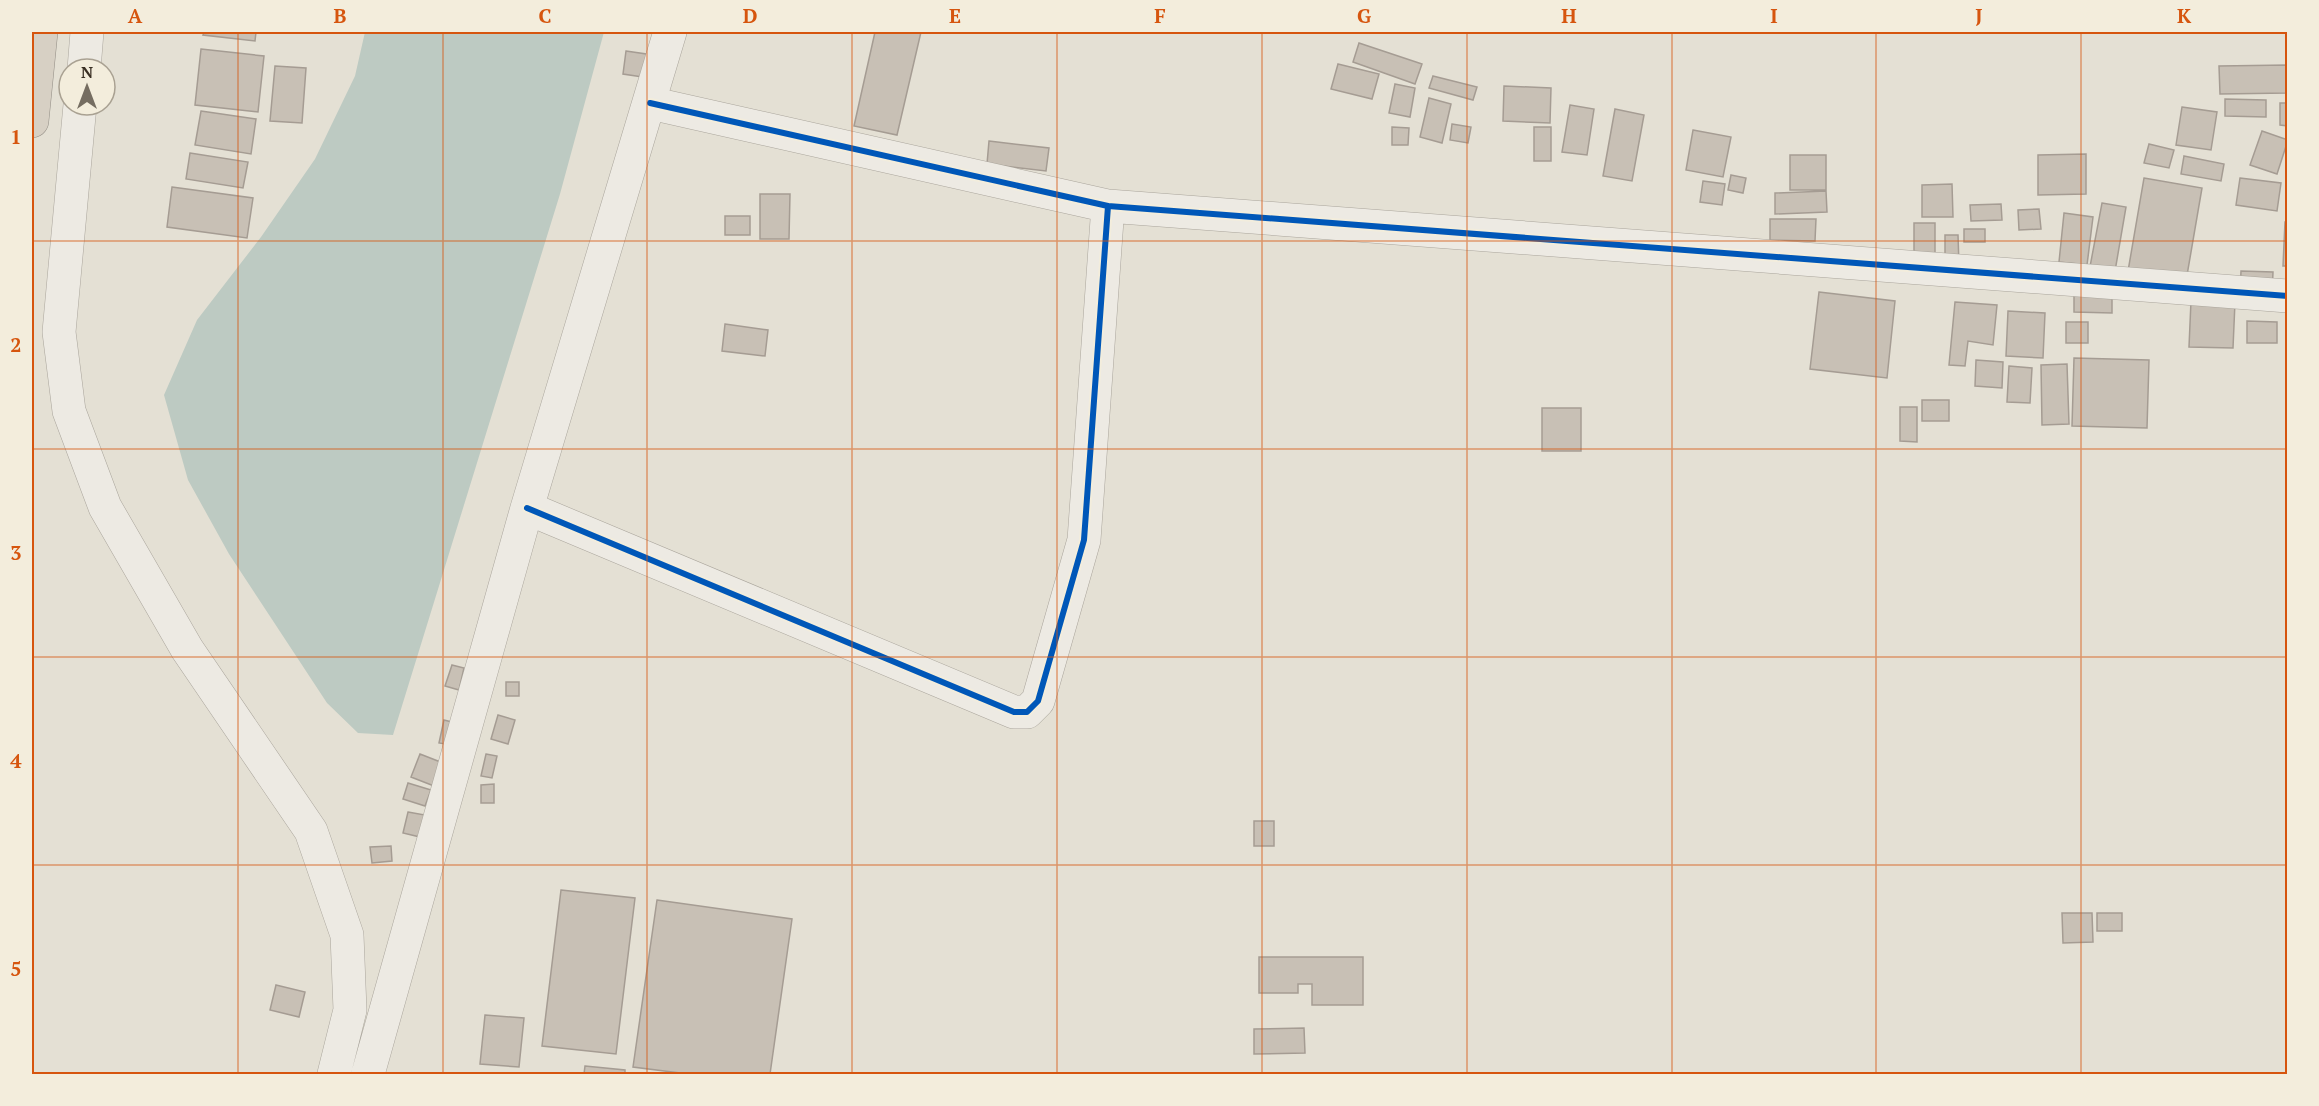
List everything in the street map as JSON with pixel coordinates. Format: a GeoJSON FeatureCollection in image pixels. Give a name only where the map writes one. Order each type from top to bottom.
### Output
{"type":"FeatureCollection","features":[{"type":"Feature","properties":{"kind":"highway"},"geometry":{"type":"LineString","coordinates":[[32,121],[41,32]]}},
{"type":"Feature","properties":{"kind":"street"},"geometry":{"type":"LineString","coordinates":[[85,57],[87,32]]}},
{"type":"Feature","properties":{"kind":"street"},"geometry":{"type":"LineString","coordinates":[[368,1074],[527,508],[670,32]]}},
{"type":"Feature","properties":{"kind":"street"},"geometry":{"type":"LineString","coordinates":[[650,103],[1108,206],[2288,296]]}},
{"type":"Feature","properties":{"kind":"street"},"geometry":{"type":"LineString","coordinates":[[79,117],[59,332],[69,411],[111,518],[187,649],[311,831],[347,935],[350,1010],[334,1074]]}},
{"type":"Feature","properties":{"kind":"street"},"geometry":{"type":"LineString","coordinates":[[527,508],[1014,712],[1027,712],[1038,702],[1084,540],[1108,206]]}},
{"type":"Feature","properties":{"kind":"shaded area"},"geometry":{"type":"Polygon","coordinates":[[[365,32],[604,32],[560,194],[393,735],[358,733],[327,703],[229,554],[188,480],[164,395],[197,320],[261,237],[315,159],[355,76],[365,32]]]}},
{"type":"Feature","properties":{"kind":"building"},"geometry":{"type":"Polygon","coordinates":[[[204,32],[256,32],[255,41],[203,35],[204,32]]]}},
{"type":"Feature","properties":{"kind":"building"},"geometry":{"type":"Polygon","coordinates":[[[875,32],[921,32],[897,135],[854,126],[875,32]]]}},
{"type":"Feature","properties":{"kind":"building"},"geometry":{"type":"Polygon","coordinates":[[[1359,43],[1422,64],[1415,84],[1353,62],[1359,43]]]}},
{"type":"Feature","properties":{"kind":"building"},"geometry":{"type":"Polygon","coordinates":[[[201,49],[264,56],[258,112],[195,105],[201,49]]]}},
{"type":"Feature","properties":{"kind":"building"},"geometry":{"type":"Polygon","coordinates":[[[626,51],[653,55],[649,78],[623,74],[626,51]]]}},
{"type":"Feature","properties":{"kind":"building"},"geometry":{"type":"Polygon","coordinates":[[[1338,64],[1379,74],[1372,99],[1331,89],[1338,64]]]}},
{"type":"Feature","properties":{"kind":"building"},"geometry":{"type":"Polygon","coordinates":[[[2288,65],[2288,93],[2220,94],[2219,66],[2288,65]]]}},
{"type":"Feature","properties":{"kind":"building"},"geometry":{"type":"Polygon","coordinates":[[[275,66],[306,68],[302,123],[270,121],[275,66]]]}},
{"type":"Feature","properties":{"kind":"building"},"geometry":{"type":"Polygon","coordinates":[[[1433,76],[1477,87],[1473,100],[1429,88],[1433,76]]]}},
{"type":"Feature","properties":{"kind":"building"},"geometry":{"type":"Polygon","coordinates":[[[1395,84],[1415,88],[1410,117],[1389,113],[1395,84]]]}},
{"type":"Feature","properties":{"kind":"building"},"geometry":{"type":"Polygon","coordinates":[[[1504,86],[1551,88],[1550,123],[1503,121],[1504,86]]]}},
{"type":"Feature","properties":{"kind":"building"},"geometry":{"type":"Polygon","coordinates":[[[1429,98],[1451,104],[1442,143],[1420,137],[1429,98]]]}},
{"type":"Feature","properties":{"kind":"building"},"geometry":{"type":"Polygon","coordinates":[[[2225,99],[2266,100],[2266,117],[2225,116],[2225,99]]]}},
{"type":"Feature","properties":{"kind":"building"},"geometry":{"type":"Polygon","coordinates":[[[2280,103],[2288,103],[2288,126],[2280,125],[2280,103]]]}},
{"type":"Feature","properties":{"kind":"building"},"geometry":{"type":"Polygon","coordinates":[[[1570,105],[1594,109],[1587,155],[1562,152],[1570,105]]]}},
{"type":"Feature","properties":{"kind":"building"},"geometry":{"type":"Polygon","coordinates":[[[2182,107],[2217,112],[2211,150],[2176,145],[2182,107]]]}},
{"type":"Feature","properties":{"kind":"building"},"geometry":{"type":"Polygon","coordinates":[[[1615,109],[1644,115],[1632,181],[1603,176],[1615,109]]]}},
{"type":"Feature","properties":{"kind":"building"},"geometry":{"type":"Polygon","coordinates":[[[201,111],[256,119],[251,154],[195,145],[201,111]]]}},
{"type":"Feature","properties":{"kind":"building"},"geometry":{"type":"Polygon","coordinates":[[[1452,124],[1471,127],[1468,143],[1450,140],[1452,124]]]}},
{"type":"Feature","properties":{"kind":"building"},"geometry":{"type":"Polygon","coordinates":[[[1392,127],[1409,128],[1408,145],[1392,145],[1392,127]]]}},
{"type":"Feature","properties":{"kind":"building"},"geometry":{"type":"Polygon","coordinates":[[[1534,127],[1551,127],[1551,161],[1534,161],[1534,127]]]}},
{"type":"Feature","properties":{"kind":"building"},"geometry":{"type":"Polygon","coordinates":[[[1693,130],[1731,137],[1723,177],[1686,170],[1693,130]]]}},
{"type":"Feature","properties":{"kind":"building"},"geometry":{"type":"Polygon","coordinates":[[[2262,131],[2288,140],[2277,174],[2250,165],[2262,131]]]}},
{"type":"Feature","properties":{"kind":"building"},"geometry":{"type":"Polygon","coordinates":[[[989,141],[1049,148],[1046,171],[987,164],[989,141]]]}},
{"type":"Feature","properties":{"kind":"building"},"geometry":{"type":"Polygon","coordinates":[[[2149,144],[2174,150],[2169,168],[2144,163],[2149,144]]]}},
{"type":"Feature","properties":{"kind":"building"},"geometry":{"type":"Polygon","coordinates":[[[190,153],[248,162],[243,188],[186,179],[190,153]]]}},
{"type":"Feature","properties":{"kind":"building"},"geometry":{"type":"Polygon","coordinates":[[[2086,154],[2086,194],[2038,195],[2038,155],[2086,154]]]}},
{"type":"Feature","properties":{"kind":"building"},"geometry":{"type":"Polygon","coordinates":[[[1790,155],[1826,155],[1826,190],[1790,190],[1790,155]]]}},
{"type":"Feature","properties":{"kind":"building"},"geometry":{"type":"Polygon","coordinates":[[[2184,156],[2224,164],[2221,181],[2181,174],[2184,156]]]}},
{"type":"Feature","properties":{"kind":"building"},"geometry":{"type":"Polygon","coordinates":[[[1731,175],[1746,178],[1743,193],[1728,190],[1731,175]]]}},
{"type":"Feature","properties":{"kind":"building"},"geometry":{"type":"Polygon","coordinates":[[[2144,178],[2202,188],[2185,287],[2127,277],[2144,178]]]}},
{"type":"Feature","properties":{"kind":"building"},"geometry":{"type":"Polygon","coordinates":[[[2240,178],[2281,183],[2277,211],[2236,205],[2240,178]]]}},
{"type":"Feature","properties":{"kind":"building"},"geometry":{"type":"Polygon","coordinates":[[[1703,181],[1725,184],[1722,205],[1700,202],[1703,181]]]}},
{"type":"Feature","properties":{"kind":"building"},"geometry":{"type":"Polygon","coordinates":[[[1952,184],[1953,217],[1922,217],[1922,185],[1952,184]]]}},
{"type":"Feature","properties":{"kind":"building"},"geometry":{"type":"Polygon","coordinates":[[[172,187],[253,198],[247,238],[167,227],[172,187]]]}},
{"type":"Feature","properties":{"kind":"building"},"geometry":{"type":"Polygon","coordinates":[[[1826,191],[1827,212],[1775,214],[1775,193],[1826,191]]]}},
{"type":"Feature","properties":{"kind":"building"},"geometry":{"type":"Polygon","coordinates":[[[760,194],[790,194],[789,239],[760,239],[760,194]]]}},
{"type":"Feature","properties":{"kind":"building"},"geometry":{"type":"Polygon","coordinates":[[[2102,203],[2126,207],[2114,277],[2089,272],[2102,203]]]}},
{"type":"Feature","properties":{"kind":"building"},"geometry":{"type":"Polygon","coordinates":[[[2001,204],[2002,220],[1971,221],[1970,205],[2001,204]]]}},
{"type":"Feature","properties":{"kind":"building"},"geometry":{"type":"Polygon","coordinates":[[[2039,209],[2041,229],[2019,230],[2018,210],[2039,209]]]}},
{"type":"Feature","properties":{"kind":"building"},"geometry":{"type":"Polygon","coordinates":[[[2064,213],[2093,217],[2087,265],[2059,262],[2064,213]]]}},
{"type":"Feature","properties":{"kind":"building"},"geometry":{"type":"Polygon","coordinates":[[[725,216],[750,216],[750,235],[725,235],[725,216]]]}},
{"type":"Feature","properties":{"kind":"building"},"geometry":{"type":"Polygon","coordinates":[[[1770,219],[1816,219],[1815,241],[1770,240],[1770,219]]]}},
{"type":"Feature","properties":{"kind":"building"},"geometry":{"type":"Polygon","coordinates":[[[2285,222],[2288,222],[2288,266],[2283,266],[2285,222]]]}},
{"type":"Feature","properties":{"kind":"building"},"geometry":{"type":"Polygon","coordinates":[[[1914,223],[1935,223],[1935,254],[1914,254],[1914,223]]]}},
{"type":"Feature","properties":{"kind":"building"},"geometry":{"type":"Polygon","coordinates":[[[1964,229],[1985,229],[1985,242],[1964,242],[1964,229]]]}},
{"type":"Feature","properties":{"kind":"building"},"geometry":{"type":"Polygon","coordinates":[[[1945,235],[1958,235],[1959,266],[1945,267],[1945,235]]]}},
{"type":"Feature","properties":{"kind":"building"},"geometry":{"type":"Polygon","coordinates":[[[2241,271],[2273,272],[2272,295],[2240,294],[2241,271]]]}},
{"type":"Feature","properties":{"kind":"building"},"geometry":{"type":"Polygon","coordinates":[[[1819,292],[1895,301],[1887,378],[1810,369],[1819,292]]]}},
{"type":"Feature","properties":{"kind":"building"},"geometry":{"type":"Polygon","coordinates":[[[2074,295],[2112,295],[2112,313],[2074,312],[2074,295]]]}},
{"type":"Feature","properties":{"kind":"building"},"geometry":{"type":"Polygon","coordinates":[[[2191,301],[2235,302],[2233,348],[2189,347],[2191,301]]]}},
{"type":"Feature","properties":{"kind":"building"},"geometry":{"type":"Polygon","coordinates":[[[1955,302],[1997,305],[1993,345],[1968,341],[1965,366],[1949,365],[1955,302]]]}},
{"type":"Feature","properties":{"kind":"building"},"geometry":{"type":"Polygon","coordinates":[[[2008,311],[2045,313],[2043,358],[2006,356],[2008,311]]]}},
{"type":"Feature","properties":{"kind":"building"},"geometry":{"type":"Polygon","coordinates":[[[2247,321],[2277,322],[2277,343],[2247,343],[2247,321]]]}},
{"type":"Feature","properties":{"kind":"building"},"geometry":{"type":"Polygon","coordinates":[[[2066,322],[2088,322],[2088,343],[2066,343],[2066,322]]]}},
{"type":"Feature","properties":{"kind":"building"},"geometry":{"type":"Polygon","coordinates":[[[725,324],[768,330],[765,356],[722,351],[725,324]]]}},
{"type":"Feature","properties":{"kind":"building"},"geometry":{"type":"Polygon","coordinates":[[[2074,358],[2149,360],[2147,428],[2072,426],[2074,358]]]}},
{"type":"Feature","properties":{"kind":"building"},"geometry":{"type":"Polygon","coordinates":[[[1976,360],[2003,362],[2002,388],[1975,386],[1976,360]]]}},
{"type":"Feature","properties":{"kind":"building"},"geometry":{"type":"Polygon","coordinates":[[[2067,364],[2069,424],[2042,425],[2041,365],[2067,364]]]}},
{"type":"Feature","properties":{"kind":"building"},"geometry":{"type":"Polygon","coordinates":[[[2009,366],[2032,368],[2030,403],[2007,402],[2009,366]]]}},
{"type":"Feature","properties":{"kind":"building"},"geometry":{"type":"Polygon","coordinates":[[[1922,400],[1949,400],[1949,421],[1922,421],[1922,400]]]}},
{"type":"Feature","properties":{"kind":"building"},"geometry":{"type":"Polygon","coordinates":[[[1900,407],[1917,407],[1917,442],[1900,441],[1900,407]]]}},
{"type":"Feature","properties":{"kind":"building"},"geometry":{"type":"Polygon","coordinates":[[[1542,408],[1581,408],[1581,451],[1542,451],[1542,408]]]}},
{"type":"Feature","properties":{"kind":"building"},"geometry":{"type":"Polygon","coordinates":[[[452,665],[464,668],[459,690],[445,686],[452,665]]]}},
{"type":"Feature","properties":{"kind":"building"},"geometry":{"type":"Polygon","coordinates":[[[506,682],[519,682],[519,696],[506,696],[506,682]]]}},
{"type":"Feature","properties":{"kind":"building"},"geometry":{"type":"Polygon","coordinates":[[[498,715],[515,720],[508,744],[491,739],[498,715]]]}},
{"type":"Feature","properties":{"kind":"building"},"geometry":{"type":"Polygon","coordinates":[[[444,720],[456,723],[451,745],[439,743],[444,720]]]}},
{"type":"Feature","properties":{"kind":"building"},"geometry":{"type":"Polygon","coordinates":[[[420,754],[443,763],[434,786],[411,777],[420,754]]]}},
{"type":"Feature","properties":{"kind":"building"},"geometry":{"type":"Polygon","coordinates":[[[486,754],[497,756],[492,778],[481,776],[486,754]]]}},
{"type":"Feature","properties":{"kind":"building"},"geometry":{"type":"Polygon","coordinates":[[[408,783],[431,790],[425,806],[403,799],[408,783]]]}},
{"type":"Feature","properties":{"kind":"building"},"geometry":{"type":"Polygon","coordinates":[[[494,784],[494,803],[481,803],[481,785],[494,784]]]}},
{"type":"Feature","properties":{"kind":"building"},"geometry":{"type":"Polygon","coordinates":[[[408,812],[425,815],[420,837],[403,833],[408,812]]]}},
{"type":"Feature","properties":{"kind":"building"},"geometry":{"type":"Polygon","coordinates":[[[1254,821],[1274,821],[1274,846],[1254,846],[1254,821]]]}},
{"type":"Feature","properties":{"kind":"building"},"geometry":{"type":"Polygon","coordinates":[[[391,846],[392,861],[372,863],[370,847],[391,846]]]}},
{"type":"Feature","properties":{"kind":"building"},"geometry":{"type":"Polygon","coordinates":[[[561,890],[635,898],[616,1054],[542,1046],[561,890]]]}},
{"type":"Feature","properties":{"kind":"building"},"geometry":{"type":"Polygon","coordinates":[[[657,900],[792,919],[770,1074],[688,1074],[633,1067],[657,900]]]}},
{"type":"Feature","properties":{"kind":"building"},"geometry":{"type":"Polygon","coordinates":[[[2062,913],[2092,913],[2093,942],[2063,943],[2062,913]]]}},
{"type":"Feature","properties":{"kind":"building"},"geometry":{"type":"Polygon","coordinates":[[[2097,913],[2122,913],[2122,931],[2097,931],[2097,913]]]}},
{"type":"Feature","properties":{"kind":"building"},"geometry":{"type":"Polygon","coordinates":[[[1259,957],[1363,957],[1363,1005],[1312,1005],[1312,984],[1298,984],[1298,993],[1259,993],[1259,957]]]}},
{"type":"Feature","properties":{"kind":"building"},"geometry":{"type":"Polygon","coordinates":[[[276,985],[305,992],[299,1017],[270,1010],[276,985]]]}},
{"type":"Feature","properties":{"kind":"building"},"geometry":{"type":"Polygon","coordinates":[[[485,1015],[524,1018],[519,1067],[480,1064],[485,1015]]]}},
{"type":"Feature","properties":{"kind":"building"},"geometry":{"type":"Polygon","coordinates":[[[1304,1028],[1305,1053],[1254,1054],[1254,1029],[1304,1028]]]}},
{"type":"Feature","properties":{"kind":"building"},"geometry":{"type":"Polygon","coordinates":[[[585,1066],[625,1070],[625,1074],[584,1074],[585,1066]]]}},
{"type":"Feature","properties":{"kind":"cycle path"},"geometry":{"type":"LineString","coordinates":[[527,508],[1014,712],[1027,712],[1038,701],[1084,540],[1108,206],[650,103]]}},
{"type":"Feature","properties":{"kind":"cycle path"},"geometry":{"type":"LineString","coordinates":[[1108,206],[2288,296]]}}]}
